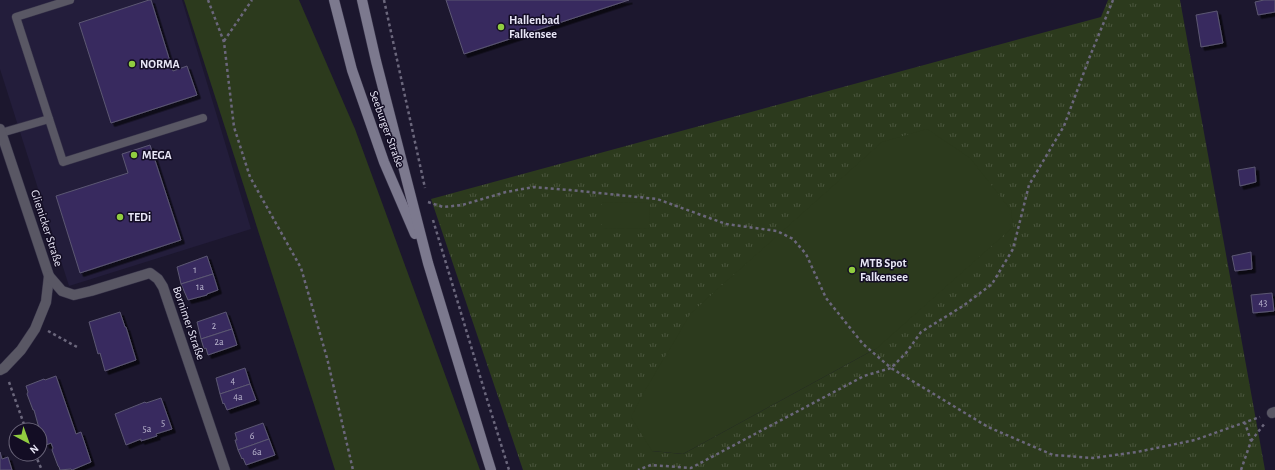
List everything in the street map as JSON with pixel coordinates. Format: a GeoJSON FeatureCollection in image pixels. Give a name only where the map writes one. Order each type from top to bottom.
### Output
{"type":"FeatureCollection","features":[{"type":"Feature","properties":{"kind":"main road","name":"Seeburger Straße"},"geometry":{"type":"LineString","coordinates":[[334,0],[352,70],[384,162],[428,263]]}},
{"type":"Feature","properties":{"kind":"main road","name":"Seeburger Straße"},"geometry":{"type":"LineString","coordinates":[[362,0],[376,61],[428,263],[481,439],[492,470]]}},
{"type":"Feature","properties":{"kind":"street","name":"Glienicker Straße"},"geometry":{"type":"LineString","coordinates":[[1,131],[49,276],[46,302],[37,325],[22,350],[2,369]]}},
{"type":"Feature","properties":{"kind":"street","name":"Bornimer Straße"},"geometry":{"type":"LineString","coordinates":[[49,276],[62,291],[74,295],[150,273],[158,279],[163,287],[225,470]]}},
{"type":"Feature","properties":{"kind":"lane"},"geometry":{"type":"LineString","coordinates":[[70,0],[16,17],[63,162],[203,118]]}},
{"type":"Feature","properties":{"kind":"lane"},"geometry":{"type":"LineString","coordinates":[[1,131],[49,119]]}},
{"type":"Feature","properties":{"kind":"path"},"geometry":{"type":"LineString","coordinates":[[208,0],[224,42],[234,127],[250,177],[301,268],[327,358],[353,470]]}},
{"type":"Feature","properties":{"kind":"path"},"geometry":{"type":"LineString","coordinates":[[224,42],[252,0]]}},
{"type":"Feature","properties":{"kind":"path"},"geometry":{"type":"LineString","coordinates":[[384,0],[430,209]]}},
{"type":"Feature","properties":{"kind":"path"},"geometry":{"type":"LineString","coordinates":[[638,470],[651,465],[691,468],[864,376],[891,368],[906,353],[921,332],[963,306],[992,284],[1013,249],[1029,185],[1064,126],[1113,0]]}},
{"type":"Feature","properties":{"kind":"path"},"geometry":{"type":"LineString","coordinates":[[428,202],[442,207],[462,205],[506,192],[534,187],[657,200],[726,224],[777,231],[793,239],[806,254],[826,298],[863,344],[891,368],[988,427],[1053,455],[1093,458],[1137,452],[1195,440],[1246,424],[1274,412]]}},
{"type":"Feature","properties":{"kind":"path"},"geometry":{"type":"LineString","coordinates":[[432,216],[510,470]]}},
{"type":"Feature","properties":{"kind":"path"},"geometry":{"type":"LineString","coordinates":[[37,325],[76,348]]}},
{"type":"Feature","properties":{"kind":"path"},"geometry":{"type":"LineString","coordinates":[[2,369],[23,422]]}},
{"type":"Feature","properties":{"kind":"path"},"geometry":{"type":"LineString","coordinates":[[1241,470],[1251,441],[1274,412]]}},
{"type":"Feature","properties":{"kind":"path"},"geometry":{"type":"LineString","coordinates":[[1246,424],[1251,441]]}},
{"type":"Feature","properties":{"kind":"path"},"geometry":{"type":"LineString","coordinates":[[38,462],[40,468]]}},
{"type":"Feature","properties":{"kind":"shaded area"},"geometry":{"type":"Polygon","coordinates":[[[0,0],[182,0],[251,229],[69,286],[0,69],[0,0]]]}},
{"type":"Feature","properties":{"kind":"green space"},"geometry":{"type":"Polygon","coordinates":[[[184,0],[299,0],[355,129],[480,470],[335,470],[184,0]]]}},
{"type":"Feature","properties":{"kind":"green space"},"geometry":{"type":"Polygon","coordinates":[[[1108,0],[1180,0],[1265,470],[523,470],[431,199],[1101,17],[1108,0]],[[877,348],[652,451],[683,454],[877,348]]]}},
{"type":"Feature","properties":{"kind":"green space","name":"MTB Spot Falkensee"},"geometry":{"type":"Polygon","coordinates":[[[927,129],[970,158],[1011,210],[1013,227],[877,348],[683,454],[652,451],[631,417],[644,392],[691,313],[882,142],[927,129]]]}},
{"type":"Feature","properties":{"kind":"green space"},"geometry":{"type":"Polygon","coordinates":[[[602,202],[650,203],[649,229],[602,228],[602,202]]]}},
{"type":"Feature","properties":{"kind":"building"},"geometry":{"type":"Polygon","coordinates":[[[151,0],[173,71],[187,66],[197,95],[111,123],[79,23],[151,0]]]}},
{"type":"Feature","properties":{"kind":"building","name":"Hallenbad Falkensee"},"geometry":{"type":"Polygon","coordinates":[[[446,0],[629,0],[464,54],[446,0]]]}},
{"type":"Feature","properties":{"kind":"building"},"geometry":{"type":"Polygon","coordinates":[[[1275,0],[1275,12],[1258,15],[1255,2],[1275,0]]]}},
{"type":"Feature","properties":{"kind":"building"},"geometry":{"type":"Polygon","coordinates":[[[1217,11],[1223,43],[1201,47],[1196,15],[1217,11]]]}},
{"type":"Feature","properties":{"kind":"building"},"geometry":{"type":"Polygon","coordinates":[[[150,145],[181,240],[80,273],[56,196],[128,173],[122,154],[150,145]]]}},
{"type":"Feature","properties":{"kind":"building"},"geometry":{"type":"Polygon","coordinates":[[[1255,167],[1256,182],[1240,186],[1238,170],[1255,167]]]}},
{"type":"Feature","properties":{"kind":"building"},"geometry":{"type":"Polygon","coordinates":[[[1251,252],[1252,269],[1235,271],[1232,256],[1251,252]]]}},
{"type":"Feature","properties":{"kind":"building"},"geometry":{"type":"Polygon","coordinates":[[[207,256],[213,274],[181,284],[177,267],[207,256]]]}},
{"type":"Feature","properties":{"kind":"building"},"geometry":{"type":"Polygon","coordinates":[[[213,274],[218,290],[207,295],[188,300],[181,284],[213,274]]]}},
{"type":"Feature","properties":{"kind":"building"},"geometry":{"type":"Polygon","coordinates":[[[1272,293],[1274,311],[1253,313],[1251,295],[1272,293]]]}},
{"type":"Feature","properties":{"kind":"building"},"geometry":{"type":"Polygon","coordinates":[[[120,312],[136,360],[105,371],[100,353],[98,354],[89,322],[120,312]]]}},
{"type":"Feature","properties":{"kind":"building"},"geometry":{"type":"Polygon","coordinates":[[[226,312],[232,329],[201,339],[197,322],[226,312]]]}},
{"type":"Feature","properties":{"kind":"building"},"geometry":{"type":"Polygon","coordinates":[[[232,329],[237,345],[208,355],[206,348],[204,349],[201,339],[232,329]]]}},
{"type":"Feature","properties":{"kind":"building"},"geometry":{"type":"Polygon","coordinates":[[[245,368],[250,384],[220,394],[216,378],[245,368]]]}},
{"type":"Feature","properties":{"kind":"building"},"geometry":{"type":"Polygon","coordinates":[[[56,376],[76,434],[81,432],[91,462],[72,470],[60,470],[52,450],[53,448],[51,443],[48,444],[48,422],[37,422],[27,394],[28,392],[26,386],[44,379],[45,380],[56,376]]]}},
{"type":"Feature","properties":{"kind":"building"},"geometry":{"type":"Polygon","coordinates":[[[250,384],[256,400],[227,410],[224,403],[223,404],[220,394],[250,384]]]}},
{"type":"Feature","properties":{"kind":"building"},"geometry":{"type":"Polygon","coordinates":[[[161,398],[172,429],[156,434],[157,436],[141,441],[141,439],[126,445],[115,414],[145,402],[146,403],[161,398]]]}},
{"type":"Feature","properties":{"kind":"building"},"geometry":{"type":"Polygon","coordinates":[[[263,423],[269,439],[238,450],[235,440],[237,440],[235,433],[263,423]]]}},
{"type":"Feature","properties":{"kind":"building"},"geometry":{"type":"Polygon","coordinates":[[[269,439],[275,455],[246,465],[238,450],[269,439]]]}},
{"type":"Feature","properties":{"kind":"building"},"geometry":{"type":"Polygon","coordinates":[[[0,452],[2,459],[8,457],[8,462],[10,462],[12,470],[0,470],[0,452]]]}},
{"type":"Feature","properties":{"kind":"place","name":"Hallenbad Falkensee"},"geometry":{"type":"Point","coordinates":[501,27]}},
{"type":"Feature","properties":{"kind":"place","name":"NORMA"},"geometry":{"type":"Point","coordinates":[132,64]}},
{"type":"Feature","properties":{"kind":"place","name":"MEGA"},"geometry":{"type":"Point","coordinates":[134,155]}},
{"type":"Feature","properties":{"kind":"place","name":"TEDi"},"geometry":{"type":"Point","coordinates":[120,217]}},
{"type":"Feature","properties":{"kind":"place","name":"MTB Spot Falkensee"},"geometry":{"type":"Point","coordinates":[852,270]}}]}
